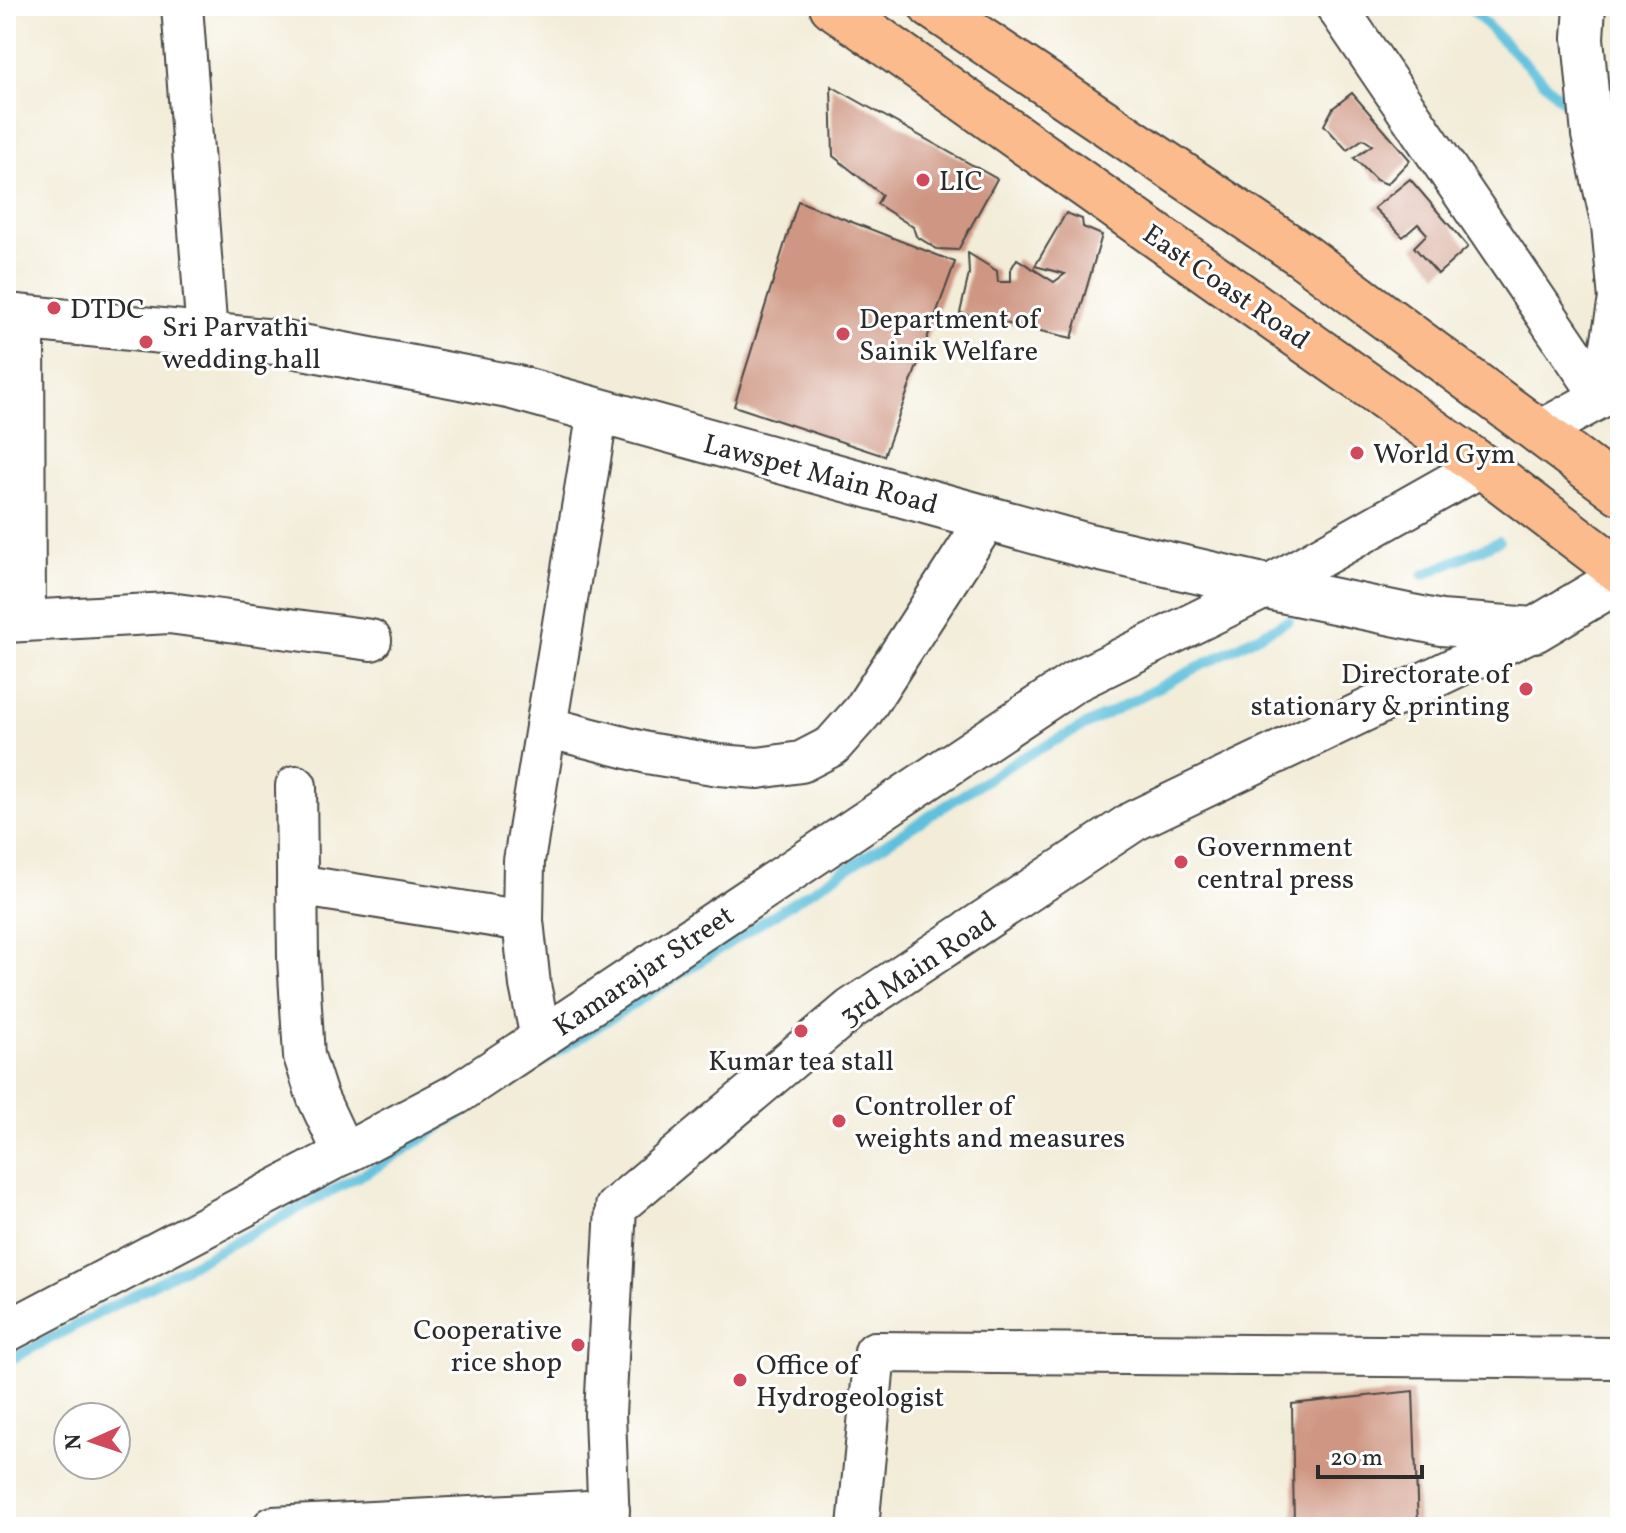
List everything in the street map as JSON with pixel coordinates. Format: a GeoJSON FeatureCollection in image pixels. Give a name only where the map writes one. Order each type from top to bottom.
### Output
{"type":"FeatureCollection","features":[{"type":"Feature","properties":{"kind":"highway","name":"East Coast Road"},"geometry":{"type":"LineString","coordinates":[[832,6],[1482,466],[1620,571]]}},
{"type":"Feature","properties":{"kind":"highway"},"geometry":{"type":"LineString","coordinates":[[931,6],[1302,255],[1620,492]]}},
{"type":"Feature","properties":{"kind":"street"},"geometry":{"type":"LineString","coordinates":[[182,6],[207,335]]}},
{"type":"Feature","properties":{"kind":"street"},"geometry":{"type":"LineString","coordinates":[[1336,6],[1611,392]]}},
{"type":"Feature","properties":{"kind":"street"},"geometry":{"type":"LineString","coordinates":[[1585,6],[1583,38],[1592,135],[1612,225],[1619,299],[1611,392]]}},
{"type":"Feature","properties":{"kind":"street"},"geometry":{"type":"LineString","coordinates":[[15,317],[15,622],[169,613],[371,640]]}},
{"type":"Feature","properties":{"kind":"street","name":"Lawspet Main Road"},"geometry":{"type":"LineString","coordinates":[[15,317],[276,342],[513,387],[1084,545],[1441,623],[1534,630]]}},
{"type":"Feature","properties":{"kind":"street"},"geometry":{"type":"LineString","coordinates":[[1540,431],[1611,392]]}},
{"type":"Feature","properties":{"kind":"street"},"geometry":{"type":"LineString","coordinates":[[541,1038],[530,985],[523,921],[524,861],[598,411]]}},
{"type":"Feature","properties":{"kind":"street","name":"Kamarajar Street"},"geometry":{"type":"LineString","coordinates":[[6,1332],[457,1094],[1074,682],[1267,587],[1482,466]]}},
{"type":"Feature","properties":{"kind":"street"},"geometry":{"type":"LineString","coordinates":[[546,727],[647,753],[719,765],[758,768],[801,762],[832,746],[863,711],[987,519]]}},
{"type":"Feature","properties":{"kind":"street"},"geometry":{"type":"LineString","coordinates":[[1534,630],[1620,579]]}},
{"type":"Feature","properties":{"kind":"street","name":"3rd Main Road"},"geometry":{"type":"LineString","coordinates":[[609,1519],[605,1414],[616,1207],[851,1009],[1134,821],[1534,630]]}},
{"type":"Feature","properties":{"kind":"street"},"geometry":{"type":"LineString","coordinates":[[296,786],[304,1056],[317,1096],[344,1154]]}},
{"type":"Feature","properties":{"kind":"street"},"geometry":{"type":"LineString","coordinates":[[297,885],[523,921]]}},
{"type":"Feature","properties":{"kind":"street"},"geometry":{"type":"LineString","coordinates":[[858,1527],[875,1352],[1620,1358]]}},
{"type":"Feature","properties":{"kind":"street"},"geometry":{"type":"LineString","coordinates":[[273,1527],[609,1519]]}},
{"type":"Feature","properties":{"kind":"building"},"geometry":{"type":"Polygon","coordinates":[[[831,86],[997,179],[958,250],[937,249],[916,236],[913,227],[877,204],[882,195],[833,156],[831,86]]]}},
{"type":"Feature","properties":{"kind":"building"},"geometry":{"type":"Polygon","coordinates":[[[1352,93],[1410,160],[1387,184],[1376,180],[1354,158],[1372,145],[1363,139],[1347,150],[1324,125],[1333,108],[1352,93]]]}},
{"type":"Feature","properties":{"kind":"building"},"geometry":{"type":"Polygon","coordinates":[[[1410,179],[1468,247],[1438,274],[1414,247],[1427,234],[1418,224],[1403,237],[1374,208],[1410,179]]]}},
{"type":"Feature","properties":{"kind":"building","name":"Department of Sainik Welfare"},"geometry":{"type":"Polygon","coordinates":[[[798,201],[955,262],[884,456],[734,406],[798,201]]]}},
{"type":"Feature","properties":{"kind":"building"},"geometry":{"type":"Polygon","coordinates":[[[1066,213],[1082,219],[1083,227],[1102,235],[1072,338],[960,313],[969,274],[968,253],[997,271],[998,282],[1011,282],[1011,269],[1017,259],[1054,282],[1065,274],[1035,266],[1066,213]]]}},
{"type":"Feature","properties":{"kind":"building"},"geometry":{"type":"Polygon","coordinates":[[[1413,1391],[1418,1527],[1294,1527],[1292,1404],[1413,1391]]]}},
{"type":"Feature","properties":{"kind":"waterway"},"geometry":{"type":"LineString","coordinates":[[1468,6],[1577,115]]}},
{"type":"Feature","properties":{"kind":"waterway"},"geometry":{"type":"LineString","coordinates":[[1423,575],[1499,541]]}},
{"type":"Feature","properties":{"kind":"waterway"},"geometry":{"type":"LineString","coordinates":[[501,1088],[1016,761],[1289,620]]}},
{"type":"Feature","properties":{"kind":"waterway"},"geometry":{"type":"LineString","coordinates":[[6,1362],[379,1166],[464,1112]]}},
{"type":"Feature","properties":{"kind":"place","name":"LIC"},"geometry":{"type":"Point","coordinates":[923,180]}},
{"type":"Feature","properties":{"kind":"place","name":"DTDC"},"geometry":{"type":"Point","coordinates":[54,308]}},
{"type":"Feature","properties":{"kind":"place","name":"Department of Sainik Welfare"},"geometry":{"type":"Point","coordinates":[843,334]}},
{"type":"Feature","properties":{"kind":"place","name":"Sri Parvathi wedding hall"},"geometry":{"type":"Point","coordinates":[146,342]}},
{"type":"Feature","properties":{"kind":"place","name":"World Gym"},"geometry":{"type":"Point","coordinates":[1357,453]}},
{"type":"Feature","properties":{"kind":"place","name":"Directorate of stationary & printing"},"geometry":{"type":"Point","coordinates":[1526,689]}},
{"type":"Feature","properties":{"kind":"place","name":"Government central press"},"geometry":{"type":"Point","coordinates":[1181,862]}},
{"type":"Feature","properties":{"kind":"place","name":"Kumar tea stall"},"geometry":{"type":"Point","coordinates":[801,1031]}},
{"type":"Feature","properties":{"kind":"place","name":"Controller of weights and measures"},"geometry":{"type":"Point","coordinates":[839,1121]}},
{"type":"Feature","properties":{"kind":"place","name":"Cooperative rice shop"},"geometry":{"type":"Point","coordinates":[578,1345]}},
{"type":"Feature","properties":{"kind":"place","name":"Office of Hydrogeologist"},"geometry":{"type":"Point","coordinates":[740,1380]}}]}
